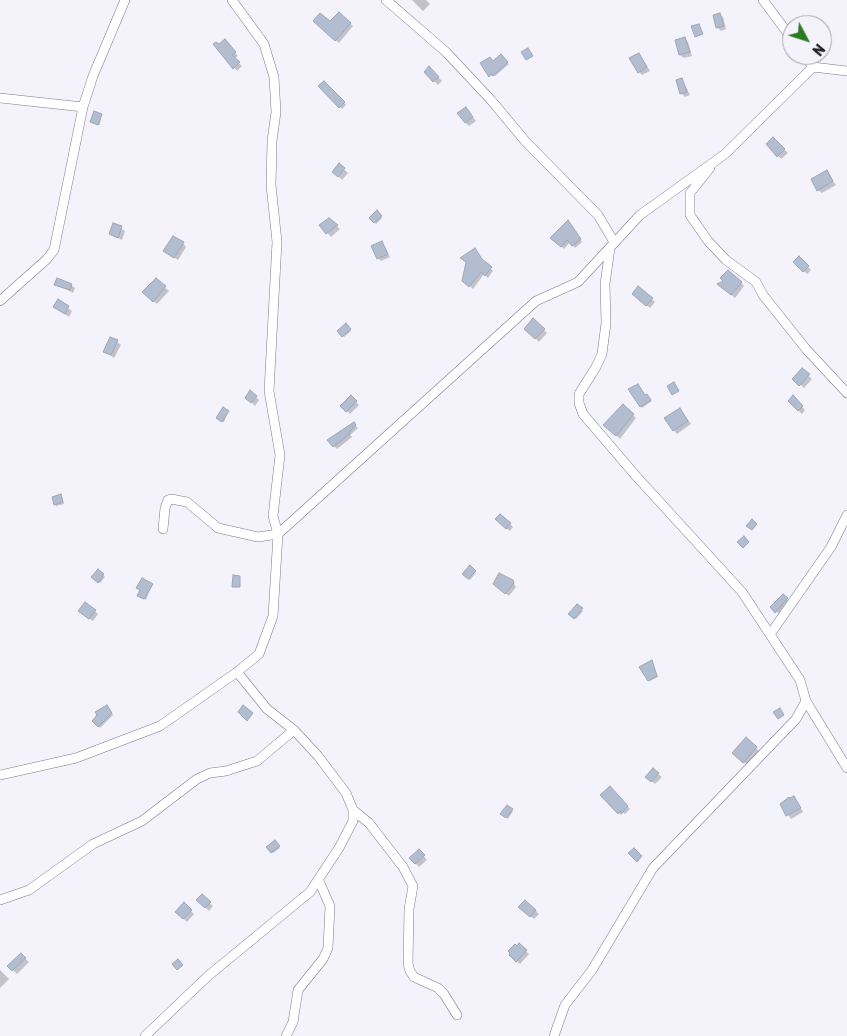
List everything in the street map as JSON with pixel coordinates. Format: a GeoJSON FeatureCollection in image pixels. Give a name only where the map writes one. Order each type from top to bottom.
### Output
{"type":"FeatureCollection","features":[{"type":"Feature","properties":{"kind":"street"},"geometry":{"type":"LineString","coordinates":[[0,301],[54,250],[83,107],[92,76],[125,0]]}},
{"type":"Feature","properties":{"kind":"street"},"geometry":{"type":"LineString","coordinates":[[0,775],[76,758],[160,726],[237,672],[259,654],[273,616],[278,534],[274,516],[280,455],[269,391],[277,242],[271,185],[272,141],[276,112],[274,77],[264,44],[232,0]]}},
{"type":"Feature","properties":{"kind":"street"},"geometry":{"type":"LineString","coordinates":[[386,0],[459,65],[526,142],[598,215],[612,245],[604,284],[606,323],[602,354],[596,367],[578,394],[583,414],[636,476],[742,592],[771,633],[800,680],[806,701],[847,768]]}},
{"type":"Feature","properties":{"kind":"street"},"geometry":{"type":"LineString","coordinates":[[763,0],[782,26]]}},
{"type":"Feature","properties":{"kind":"street"},"geometry":{"type":"LineString","coordinates":[[163,529],[164,508],[168,500],[171,499],[187,502],[218,528],[227,531],[258,537],[278,534],[536,301],[578,282],[594,267],[640,215],[725,154],[813,67],[847,71]]}},
{"type":"Feature","properties":{"kind":"street"},"geometry":{"type":"LineString","coordinates":[[0,98],[83,107]]}},
{"type":"Feature","properties":{"kind":"street"},"geometry":{"type":"LineString","coordinates":[[712,163],[709,170],[690,193],[690,215],[708,241],[726,260],[756,282],[763,296],[806,349],[847,394]]}},
{"type":"Feature","properties":{"kind":"street"},"geometry":{"type":"LineString","coordinates":[[771,633],[831,547],[847,515]]}},
{"type":"Feature","properties":{"kind":"street"},"geometry":{"type":"LineString","coordinates":[[144,1036],[208,976],[310,892],[349,832],[353,821],[353,810],[346,793],[294,730],[267,709],[237,672]]}},
{"type":"Feature","properties":{"kind":"street"},"geometry":{"type":"LineString","coordinates":[[554,1036],[565,1006],[592,970],[653,868],[796,719],[806,701]]}},
{"type":"Feature","properties":{"kind":"street"},"geometry":{"type":"LineString","coordinates":[[0,900],[29,890],[93,844],[142,821],[197,779],[257,761],[294,730]]}},
{"type":"Feature","properties":{"kind":"street"},"geometry":{"type":"LineString","coordinates":[[353,810],[369,823],[403,867],[413,886],[409,909],[410,950],[408,964],[410,971],[414,977],[444,994],[457,1015]]}},
{"type":"Feature","properties":{"kind":"street"},"geometry":{"type":"LineString","coordinates":[[286,1036],[295,1014],[298,990],[323,959],[328,948],[330,906],[318,880]]}},
{"type":"Feature","properties":{"kind":"building"},"geometry":{"type":"Polygon","coordinates":[[[339,12],[351,23],[335,41],[313,21],[320,13],[330,21],[339,12]]]}},
{"type":"Feature","properties":{"kind":"building"},"geometry":{"type":"Polygon","coordinates":[[[720,13],[724,26],[716,28],[713,15],[720,13]]]}},
{"type":"Feature","properties":{"kind":"building"},"geometry":{"type":"Polygon","coordinates":[[[699,24],[703,34],[695,37],[691,26],[699,24]]]}},
{"type":"Feature","properties":{"kind":"building"},"geometry":{"type":"Polygon","coordinates":[[[685,37],[690,52],[679,55],[675,40],[685,37]]]}},
{"type":"Feature","properties":{"kind":"building"},"geometry":{"type":"Polygon","coordinates":[[[225,39],[236,52],[232,55],[240,62],[233,69],[213,44],[216,42],[219,44],[225,39]]]}},
{"type":"Feature","properties":{"kind":"building"},"geometry":{"type":"Polygon","coordinates":[[[528,48],[533,56],[526,60],[521,52],[528,48]]]}},
{"type":"Feature","properties":{"kind":"building"},"geometry":{"type":"Polygon","coordinates":[[[639,53],[647,67],[638,73],[629,58],[639,53]]]}},
{"type":"Feature","properties":{"kind":"building"},"geometry":{"type":"Polygon","coordinates":[[[501,54],[508,62],[493,76],[491,74],[489,77],[480,63],[490,57],[493,61],[501,54]]]}},
{"type":"Feature","properties":{"kind":"building"},"geometry":{"type":"Polygon","coordinates":[[[429,66],[439,77],[433,82],[424,72],[429,66]]]}},
{"type":"Feature","properties":{"kind":"building"},"geometry":{"type":"Polygon","coordinates":[[[682,78],[687,92],[680,94],[676,80],[682,78]]]}},
{"type":"Feature","properties":{"kind":"building"},"geometry":{"type":"Polygon","coordinates":[[[324,81],[345,102],[339,108],[318,86],[324,81]]]}},
{"type":"Feature","properties":{"kind":"building"},"geometry":{"type":"Polygon","coordinates":[[[466,107],[473,117],[465,123],[457,113],[466,107]]]}},
{"type":"Feature","properties":{"kind":"building"},"geometry":{"type":"Polygon","coordinates":[[[94,111],[102,114],[98,125],[90,122],[94,111]]]}},
{"type":"Feature","properties":{"kind":"building"},"geometry":{"type":"Polygon","coordinates":[[[773,137],[785,149],[777,157],[766,144],[773,137]]]}},
{"type":"Feature","properties":{"kind":"building"},"geometry":{"type":"Polygon","coordinates":[[[339,163],[345,168],[338,177],[332,172],[339,163]]]}},
{"type":"Feature","properties":{"kind":"building"},"geometry":{"type":"Polygon","coordinates":[[[827,170],[833,181],[817,191],[811,179],[827,170]]]}},
{"type":"Feature","properties":{"kind":"building"},"geometry":{"type":"Polygon","coordinates":[[[377,210],[382,216],[374,223],[369,218],[377,210]]]}},
{"type":"Feature","properties":{"kind":"building"},"geometry":{"type":"Polygon","coordinates":[[[329,218],[338,225],[326,234],[319,225],[329,218]]]}},
{"type":"Feature","properties":{"kind":"building"},"geometry":{"type":"Polygon","coordinates":[[[568,220],[581,239],[572,246],[567,240],[561,247],[550,238],[568,220]]]}},
{"type":"Feature","properties":{"kind":"building"},"geometry":{"type":"Polygon","coordinates":[[[113,223],[122,226],[118,238],[109,234],[113,223]]]}},
{"type":"Feature","properties":{"kind":"building"},"geometry":{"type":"Polygon","coordinates":[[[173,236],[184,242],[174,258],[163,251],[173,236]]]}},
{"type":"Feature","properties":{"kind":"building"},"geometry":{"type":"Polygon","coordinates":[[[382,241],[388,254],[377,259],[371,246],[382,241]]]}},
{"type":"Feature","properties":{"kind":"building"},"geometry":{"type":"Polygon","coordinates":[[[475,248],[482,259],[492,267],[485,276],[481,272],[469,287],[462,281],[466,262],[460,258],[475,248]]]}},
{"type":"Feature","properties":{"kind":"building"},"geometry":{"type":"Polygon","coordinates":[[[799,256],[809,266],[803,272],[793,262],[799,256]]]}},
{"type":"Feature","properties":{"kind":"building"},"geometry":{"type":"Polygon","coordinates":[[[728,270],[742,282],[731,295],[717,284],[723,281],[720,278],[728,270]]]}},
{"type":"Feature","properties":{"kind":"building"},"geometry":{"type":"Polygon","coordinates":[[[57,278],[72,284],[70,290],[54,285],[57,278]]]}},
{"type":"Feature","properties":{"kind":"building"},"geometry":{"type":"Polygon","coordinates":[[[156,278],[166,286],[153,302],[142,292],[156,278]]]}},
{"type":"Feature","properties":{"kind":"building"},"geometry":{"type":"Polygon","coordinates":[[[638,286],[653,298],[646,306],[632,294],[638,286]]]}},
{"type":"Feature","properties":{"kind":"building"},"geometry":{"type":"Polygon","coordinates":[[[58,299],[69,306],[65,314],[53,307],[58,299]]]}},
{"type":"Feature","properties":{"kind":"building"},"geometry":{"type":"Polygon","coordinates":[[[533,318],[545,329],[535,339],[524,329],[533,318]]]}},
{"type":"Feature","properties":{"kind":"building"},"geometry":{"type":"Polygon","coordinates":[[[346,323],[351,329],[342,337],[337,331],[346,323]]]}},
{"type":"Feature","properties":{"kind":"building"},"geometry":{"type":"Polygon","coordinates":[[[110,337],[118,340],[111,355],[103,352],[110,337]]]}},
{"type":"Feature","properties":{"kind":"building"},"geometry":{"type":"Polygon","coordinates":[[[802,368],[810,374],[799,386],[792,379],[802,368]]]}},
{"type":"Feature","properties":{"kind":"building"},"geometry":{"type":"Polygon","coordinates":[[[674,382],[679,391],[672,395],[667,386],[674,382]]]}},
{"type":"Feature","properties":{"kind":"building"},"geometry":{"type":"Polygon","coordinates":[[[638,384],[645,395],[647,394],[651,400],[640,407],[628,389],[638,384]]]}},
{"type":"Feature","properties":{"kind":"building"},"geometry":{"type":"Polygon","coordinates":[[[250,390],[257,396],[251,403],[245,398],[250,390]]]}},
{"type":"Feature","properties":{"kind":"building"},"geometry":{"type":"Polygon","coordinates":[[[351,395],[357,401],[346,412],[340,406],[351,395]]]}},
{"type":"Feature","properties":{"kind":"building"},"geometry":{"type":"Polygon","coordinates":[[[793,395],[803,406],[798,411],[788,401],[793,395]]]}},
{"type":"Feature","properties":{"kind":"building"},"geometry":{"type":"Polygon","coordinates":[[[623,404],[634,414],[616,436],[603,425],[623,404]]]}},
{"type":"Feature","properties":{"kind":"building"},"geometry":{"type":"Polygon","coordinates":[[[223,407],[229,411],[222,422],[216,418],[223,407]]]}},
{"type":"Feature","properties":{"kind":"building"},"geometry":{"type":"Polygon","coordinates":[[[680,408],[688,421],[673,431],[664,418],[680,408]]]}},
{"type":"Feature","properties":{"kind":"building"},"geometry":{"type":"Polygon","coordinates":[[[354,422],[356,425],[349,432],[350,434],[333,447],[327,440],[354,422]]]}},
{"type":"Feature","properties":{"kind":"building"},"geometry":{"type":"Polygon","coordinates":[[[61,494],[63,502],[54,505],[52,497],[61,494]]]}},
{"type":"Feature","properties":{"kind":"building"},"geometry":{"type":"Polygon","coordinates":[[[500,514],[511,523],[506,529],[495,519],[500,514]]]}},
{"type":"Feature","properties":{"kind":"building"},"geometry":{"type":"Polygon","coordinates":[[[752,519],[757,524],[752,530],[746,526],[752,519]]]}},
{"type":"Feature","properties":{"kind":"building"},"geometry":{"type":"Polygon","coordinates":[[[744,536],[749,542],[743,548],[737,542],[744,536]]]}},
{"type":"Feature","properties":{"kind":"building"},"geometry":{"type":"Polygon","coordinates":[[[470,565],[476,571],[468,579],[462,574],[470,565]]]}},
{"type":"Feature","properties":{"kind":"building"},"geometry":{"type":"Polygon","coordinates":[[[98,569],[104,574],[98,583],[91,577],[98,569]]]}},
{"type":"Feature","properties":{"kind":"building"},"geometry":{"type":"Polygon","coordinates":[[[499,573],[513,580],[514,583],[505,594],[493,584],[499,573]]]}},
{"type":"Feature","properties":{"kind":"building"},"geometry":{"type":"Polygon","coordinates":[[[233,575],[240,576],[240,587],[232,587],[233,575]]]}},
{"type":"Feature","properties":{"kind":"building"},"geometry":{"type":"Polygon","coordinates":[[[142,578],[153,584],[144,599],[137,596],[140,590],[136,588],[142,578]]]}},
{"type":"Feature","properties":{"kind":"building"},"geometry":{"type":"Polygon","coordinates":[[[783,594],[788,598],[775,613],[770,607],[783,594]]]}},
{"type":"Feature","properties":{"kind":"building"},"geometry":{"type":"Polygon","coordinates":[[[85,602],[96,610],[89,619],[78,611],[85,602]]]}},
{"type":"Feature","properties":{"kind":"building"},"geometry":{"type":"Polygon","coordinates":[[[577,604],[583,608],[574,619],[568,614],[577,604]]]}},
{"type":"Feature","properties":{"kind":"building"},"geometry":{"type":"Polygon","coordinates":[[[652,660],[657,676],[648,681],[639,667],[652,660]]]}},
{"type":"Feature","properties":{"kind":"building"},"geometry":{"type":"Polygon","coordinates":[[[107,705],[112,713],[98,727],[92,721],[97,715],[95,712],[107,705]]]}},
{"type":"Feature","properties":{"kind":"building"},"geometry":{"type":"Polygon","coordinates":[[[243,705],[253,713],[247,721],[238,712],[243,705]]]}},
{"type":"Feature","properties":{"kind":"building"},"geometry":{"type":"Polygon","coordinates":[[[780,708],[784,715],[778,719],[773,712],[780,708]]]}},
{"type":"Feature","properties":{"kind":"building"},"geometry":{"type":"Polygon","coordinates":[[[746,737],[757,747],[743,763],[732,753],[746,737]]]}},
{"type":"Feature","properties":{"kind":"building"},"geometry":{"type":"Polygon","coordinates":[[[653,768],[659,773],[651,782],[645,777],[653,768]]]}},
{"type":"Feature","properties":{"kind":"building"},"geometry":{"type":"Polygon","coordinates":[[[610,786],[628,806],[622,813],[620,811],[618,814],[600,795],[610,786]]]}},
{"type":"Feature","properties":{"kind":"building"},"geometry":{"type":"Polygon","coordinates":[[[794,796],[801,808],[786,816],[780,804],[789,797],[794,796]]]}},
{"type":"Feature","properties":{"kind":"building"},"geometry":{"type":"Polygon","coordinates":[[[507,805],[513,809],[506,818],[500,814],[507,805]]]}},
{"type":"Feature","properties":{"kind":"building"},"geometry":{"type":"Polygon","coordinates":[[[275,840],[280,846],[271,853],[266,847],[275,840]]]}},
{"type":"Feature","properties":{"kind":"building"},"geometry":{"type":"Polygon","coordinates":[[[634,848],[642,856],[637,862],[628,853],[634,848]]]}},
{"type":"Feature","properties":{"kind":"building"},"geometry":{"type":"Polygon","coordinates":[[[419,849],[425,855],[415,864],[409,858],[419,849]]]}},
{"type":"Feature","properties":{"kind":"building"},"geometry":{"type":"Polygon","coordinates":[[[202,894],[211,902],[205,908],[196,900],[202,894]]]}},
{"type":"Feature","properties":{"kind":"building"},"geometry":{"type":"Polygon","coordinates":[[[525,900],[536,910],[530,917],[518,907],[525,900]]]}},
{"type":"Feature","properties":{"kind":"building"},"geometry":{"type":"Polygon","coordinates":[[[184,902],[192,910],[183,919],[175,912],[184,902]]]}},
{"type":"Feature","properties":{"kind":"building"},"geometry":{"type":"Polygon","coordinates":[[[519,943],[527,950],[516,962],[509,955],[508,951],[515,944],[517,946],[519,943]]]}},
{"type":"Feature","properties":{"kind":"building"},"geometry":{"type":"Polygon","coordinates":[[[21,953],[26,958],[12,971],[7,966],[21,953]]]}},
{"type":"Feature","properties":{"kind":"building"},"geometry":{"type":"Polygon","coordinates":[[[178,959],[183,965],[177,970],[172,964],[178,959]]]}}]}
